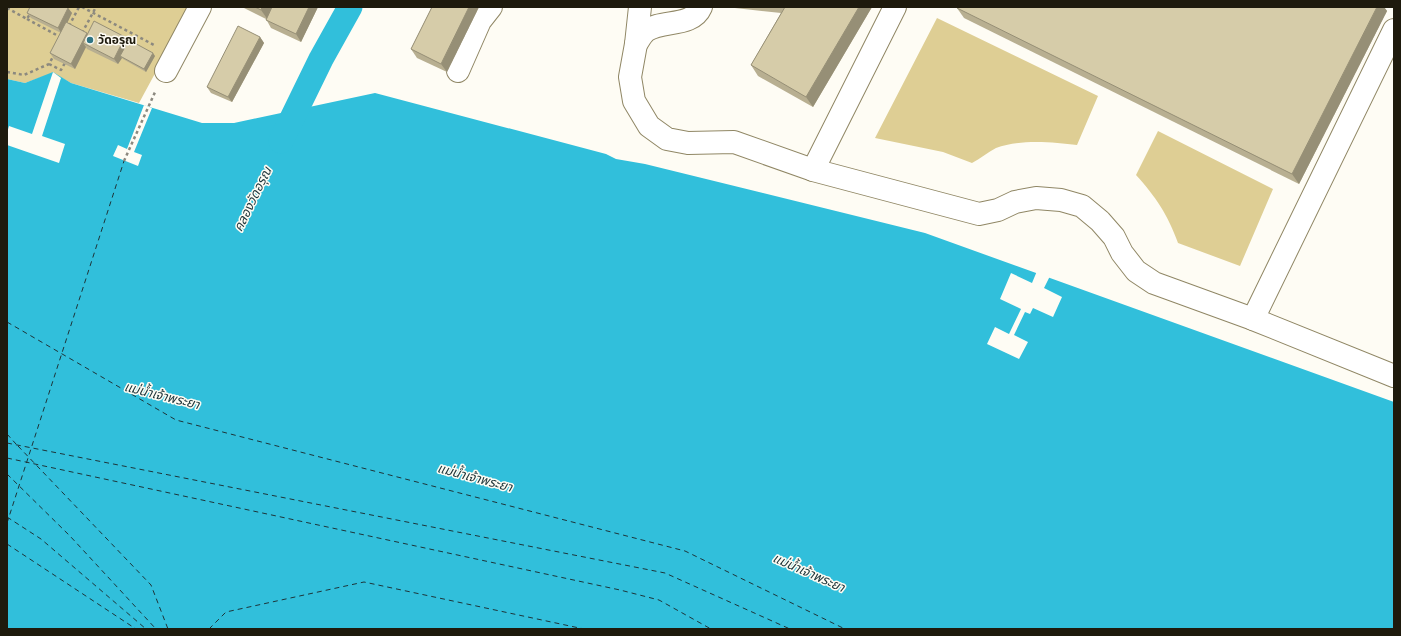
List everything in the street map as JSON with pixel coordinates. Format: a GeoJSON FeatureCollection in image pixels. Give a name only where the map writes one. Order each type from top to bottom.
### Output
{"type":"FeatureCollection","features":[{"type":"Feature","properties":{"kind":"street"},"geometry":{"type":"LineString","coordinates":[[170,63],[200,7]]}},
{"type":"Feature","properties":{"kind":"street"},"geometry":{"type":"LineString","coordinates":[[458,71],[480,21],[491,7]]}},
{"type":"Feature","properties":{"kind":"street"},"geometry":{"type":"LineString","coordinates":[[640,7],[636,44],[630,77],[634,102],[649,126],[667,139],[688,143],[734,142],[813,170],[979,214],[998,210],[1015,202],[1036,198],[1061,200],[1082,206],[1100,221],[1114,237],[1122,253],[1136,271],[1154,283],[1253,319],[1394,376]]}},
{"type":"Feature","properties":{"kind":"street"},"geometry":{"type":"LineString","coordinates":[[636,44],[646,31],[658,26],[688,19],[701,7]]}},
{"type":"Feature","properties":{"kind":"street"},"geometry":{"type":"LineString","coordinates":[[813,170],[895,7]]}},
{"type":"Feature","properties":{"kind":"street"},"geometry":{"type":"LineString","coordinates":[[1253,319],[1394,30]]}},
{"type":"Feature","properties":{"kind":"path"},"geometry":{"type":"LineString","coordinates":[[27,19],[34,7]]}},
{"type":"Feature","properties":{"kind":"path"},"geometry":{"type":"LineString","coordinates":[[59,45],[81,7],[93,13],[170,63]]}},
{"type":"Feature","properties":{"kind":"path"},"geometry":{"type":"LineString","coordinates":[[79,38],[96,7]]}},
{"type":"Feature","properties":{"kind":"path"},"geometry":{"type":"LineString","coordinates":[[7,8],[62,38]]}},
{"type":"Feature","properties":{"kind":"path"},"geometry":{"type":"LineString","coordinates":[[7,72],[24,75],[49,64],[56,51]]}},
{"type":"Feature","properties":{"kind":"path"},"geometry":{"type":"LineString","coordinates":[[49,64],[61,70],[68,57]]}},
{"type":"Feature","properties":{"kind":"path"},"geometry":{"type":"LineString","coordinates":[[124,161],[148,106]]}},
{"type":"Feature","properties":{"kind":"shaded area","name":"วัดอรุณ"},"geometry":{"type":"Polygon","coordinates":[[[7,7],[191,7],[139,103],[71,83],[53,73],[25,83],[7,79],[7,7]]]}},
{"type":"Feature","properties":{"kind":"shaded area"},"geometry":{"type":"Polygon","coordinates":[[[937,18],[1098,96],[1077,145],[1047,142],[1015,143],[996,148],[972,163],[943,152],[875,138],[937,18]]]}},
{"type":"Feature","properties":{"kind":"shaded area"},"geometry":{"type":"Polygon","coordinates":[[[1158,131],[1273,189],[1240,266],[1178,243],[1161,207],[1136,175],[1158,131]]]}},
{"type":"Feature","properties":{"kind":"water","name":"แม่น้ำเจ้าพระยา"},"geometry":{"type":"Polygon","coordinates":[[[53,72],[71,83],[202,123],[234,123],[375,93],[606,154],[616,159],[645,164],[925,233],[1394,402],[1394,629],[7,629],[7,79],[25,83],[53,72]]]}},
{"type":"Feature","properties":{"kind":"pier"},"geometry":{"type":"Polygon","coordinates":[[[53,72],[61,78],[42,136],[65,144],[59,163],[7,145],[7,133],[9,126],[32,134],[53,72]]]}},
{"type":"Feature","properties":{"kind":"pier"},"geometry":{"type":"Polygon","coordinates":[[[144,105],[152,108],[134,152],[142,155],[138,166],[113,156],[118,145],[127,149],[144,105]]]}},
{"type":"Feature","properties":{"kind":"pier"},"geometry":{"type":"Polygon","coordinates":[[[1037,271],[1050,276],[1044,288],[1062,297],[1053,317],[1033,308],[1030,314],[1025,312],[1014,335],[1028,342],[1019,359],[987,344],[995,327],[1009,334],[1021,309],[1000,299],[1011,273],[1032,283],[1037,271]]]}},
{"type":"Feature","properties":{"kind":"building"},"geometry":{"type":"Polygon","coordinates":[[[30,7],[68,8],[58,28],[27,13],[30,7]]]}},
{"type":"Feature","properties":{"kind":"building"},"geometry":{"type":"Polygon","coordinates":[[[255,7],[262,7],[261,10],[255,7]]]}},
{"type":"Feature","properties":{"kind":"building"},"geometry":{"type":"Polygon","coordinates":[[[272,7],[309,7],[296,34],[266,20],[272,7]]]}},
{"type":"Feature","properties":{"kind":"building"},"geometry":{"type":"Polygon","coordinates":[[[432,7],[469,7],[441,64],[411,49],[432,7]]]}},
{"type":"Feature","properties":{"kind":"building"},"geometry":{"type":"Polygon","coordinates":[[[785,7],[859,7],[806,97],[751,65],[785,7]]]}},
{"type":"Feature","properties":{"kind":"building"},"geometry":{"type":"Polygon","coordinates":[[[957,7],[1377,7],[1292,174],[957,7]]]}},
{"type":"Feature","properties":{"kind":"building"},"geometry":{"type":"Polygon","coordinates":[[[94,21],[125,37],[114,59],[83,43],[94,21]]]}},
{"type":"Feature","properties":{"kind":"building"},"geometry":{"type":"Polygon","coordinates":[[[66,22],[87,33],[71,64],[50,53],[66,22]]]}},
{"type":"Feature","properties":{"kind":"building"},"geometry":{"type":"Polygon","coordinates":[[[238,26],[260,37],[228,97],[207,87],[238,26]]]}},
{"type":"Feature","properties":{"kind":"building"},"geometry":{"type":"Polygon","coordinates":[[[129,40],[153,53],[144,69],[120,56],[129,40]]]}},
{"type":"Feature","properties":{"kind":"waterway","name":"คลองวัดอรุณ"},"geometry":{"type":"LineString","coordinates":[[281,141],[321,59],[350,7]]}},
{"type":"Feature","properties":{"kind":"ferry route"},"geometry":{"type":"LineString","coordinates":[[7,523],[124,161]]}},
{"type":"Feature","properties":{"kind":"ferry route"},"geometry":{"type":"LineString","coordinates":[[7,322],[176,420],[685,551],[845,629]]}},
{"type":"Feature","properties":{"kind":"ferry route"},"geometry":{"type":"LineString","coordinates":[[7,434],[16,444]]}},
{"type":"Feature","properties":{"kind":"ferry route"},"geometry":{"type":"LineString","coordinates":[[7,443],[665,573],[790,629]]}},
{"type":"Feature","properties":{"kind":"ferry route"},"geometry":{"type":"LineString","coordinates":[[18,446],[151,585],[168,629]]}},
{"type":"Feature","properties":{"kind":"ferry route"},"geometry":{"type":"LineString","coordinates":[[7,458],[620,590],[659,600],[711,629]]}},
{"type":"Feature","properties":{"kind":"ferry route"},"geometry":{"type":"LineString","coordinates":[[7,474],[70,536],[156,629]]}},
{"type":"Feature","properties":{"kind":"ferry route"},"geometry":{"type":"LineString","coordinates":[[7,517],[41,539],[146,629]]}},
{"type":"Feature","properties":{"kind":"ferry route"},"geometry":{"type":"LineString","coordinates":[[7,544],[136,629]]}},
{"type":"Feature","properties":{"kind":"ferry route"},"geometry":{"type":"LineString","coordinates":[[209,629],[226,612],[364,582],[584,629]]}},
{"type":"Feature","properties":{"kind":"place","name":"วัดอรุณ"},"geometry":{"type":"Point","coordinates":[90,40]}}]}
